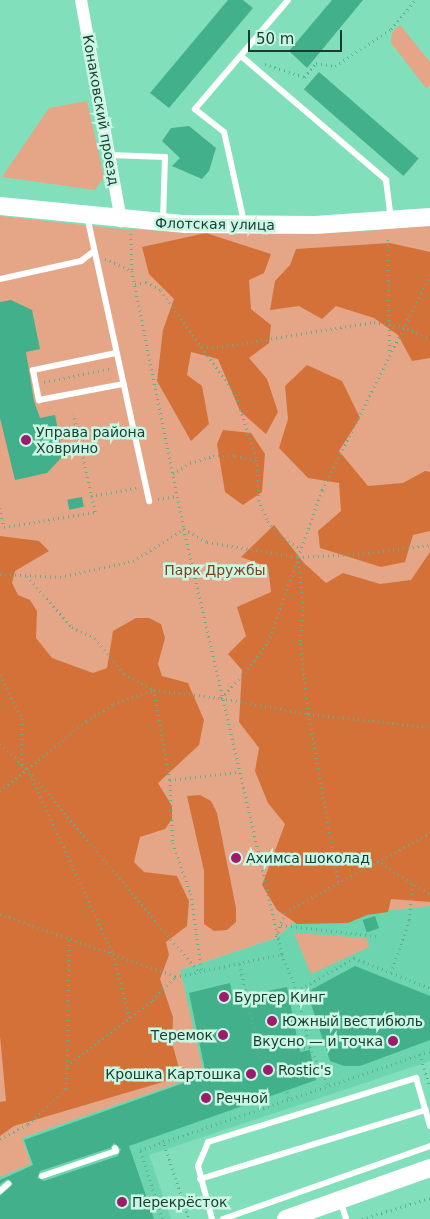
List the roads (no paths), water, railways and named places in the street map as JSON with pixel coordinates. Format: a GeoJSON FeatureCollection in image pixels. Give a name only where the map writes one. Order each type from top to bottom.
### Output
{"type":"FeatureCollection","features":[{"type":"Feature","properties":{"kind":"street","name":"Конаковский проезд"},"geometry":{"type":"LineString","coordinates":[[81,0],[109,155],[126,225]]}},
{"type":"Feature","properties":{"kind":"street","name":"Флотская улица"},"geometry":{"type":"LineString","coordinates":[[0,206],[86,216],[126,225],[163,223],[245,226],[430,217]]}},
{"type":"Feature","properties":{"kind":"street"},"geometry":{"type":"LineString","coordinates":[[286,1219],[430,1168]]}},
{"type":"Feature","properties":{"kind":"lane"},"geometry":{"type":"LineString","coordinates":[[245,226],[224,132],[195,109],[288,0]]}},
{"type":"Feature","properties":{"kind":"lane"},"geometry":{"type":"LineString","coordinates":[[241,56],[386,180],[391,220]]}},
{"type":"Feature","properties":{"kind":"lane"},"geometry":{"type":"LineString","coordinates":[[109,155],[165,157],[163,223]]}},
{"type":"Feature","properties":{"kind":"lane"},"geometry":{"type":"LineString","coordinates":[[86,216],[149,501]]}},
{"type":"Feature","properties":{"kind":"lane"},"geometry":{"type":"LineString","coordinates":[[0,279],[81,261],[93,252]]}},
{"type":"Feature","properties":{"kind":"lane"},"geometry":{"type":"LineString","coordinates":[[116,353],[33,370],[39,400],[123,384]]}},
{"type":"Feature","properties":{"kind":"lane"},"geometry":{"type":"LineString","coordinates":[[212,1219],[200,1179],[200,1155],[208,1142],[416,1078],[430,1126]]}},
{"type":"Feature","properties":{"kind":"lane"},"geometry":{"type":"LineString","coordinates":[[200,1179],[426,1110]]}},
{"type":"Feature","properties":{"kind":"lane"},"geometry":{"type":"LineString","coordinates":[[223,1219],[430,1146]]}},
{"type":"Feature","properties":{"kind":"lane"},"geometry":{"type":"LineString","coordinates":[[42,1176],[116,1151],[115,1148]]}},
{"type":"Feature","properties":{"kind":"lane"},"geometry":{"type":"LineString","coordinates":[[0,1191],[8,1184]]}},
{"type":"Feature","properties":{"kind":"lane"},"geometry":{"type":"LineString","coordinates":[[340,1199],[346,1219]]}},
{"type":"Feature","properties":{"kind":"place","name":"Управа района Ховрино"},"geometry":{"type":"Point","coordinates":[26,440]}},
{"type":"Feature","properties":{"kind":"place","name":"Ахимса шоколад"},"geometry":{"type":"Point","coordinates":[236,858]}},
{"type":"Feature","properties":{"kind":"place","name":"Бургер Кинг"},"geometry":{"type":"Point","coordinates":[224,997]}},
{"type":"Feature","properties":{"kind":"place","name":"Южный вестибюль"},"geometry":{"type":"Point","coordinates":[272,1021]}},
{"type":"Feature","properties":{"kind":"place","name":"Теремок"},"geometry":{"type":"Point","coordinates":[223,1035]}},
{"type":"Feature","properties":{"kind":"place","name":"Вкусно — и точка"},"geometry":{"type":"Point","coordinates":[393,1041]}},
{"type":"Feature","properties":{"kind":"place","name":"Rostic's"},"geometry":{"type":"Point","coordinates":[268,1070]}},
{"type":"Feature","properties":{"kind":"place","name":"Крошка Картошка"},"geometry":{"type":"Point","coordinates":[251,1074]}},
{"type":"Feature","properties":{"kind":"place","name":"Речной"},"geometry":{"type":"Point","coordinates":[206,1098]}},
{"type":"Feature","properties":{"kind":"place","name":"Перекрёсток"},"geometry":{"type":"Point","coordinates":[122,1202]}},
{"type":"Feature","properties":{"kind":"park label","name":"Парк Дружбы"},"geometry":{"type":"Point","coordinates":[215,570]}}]}
